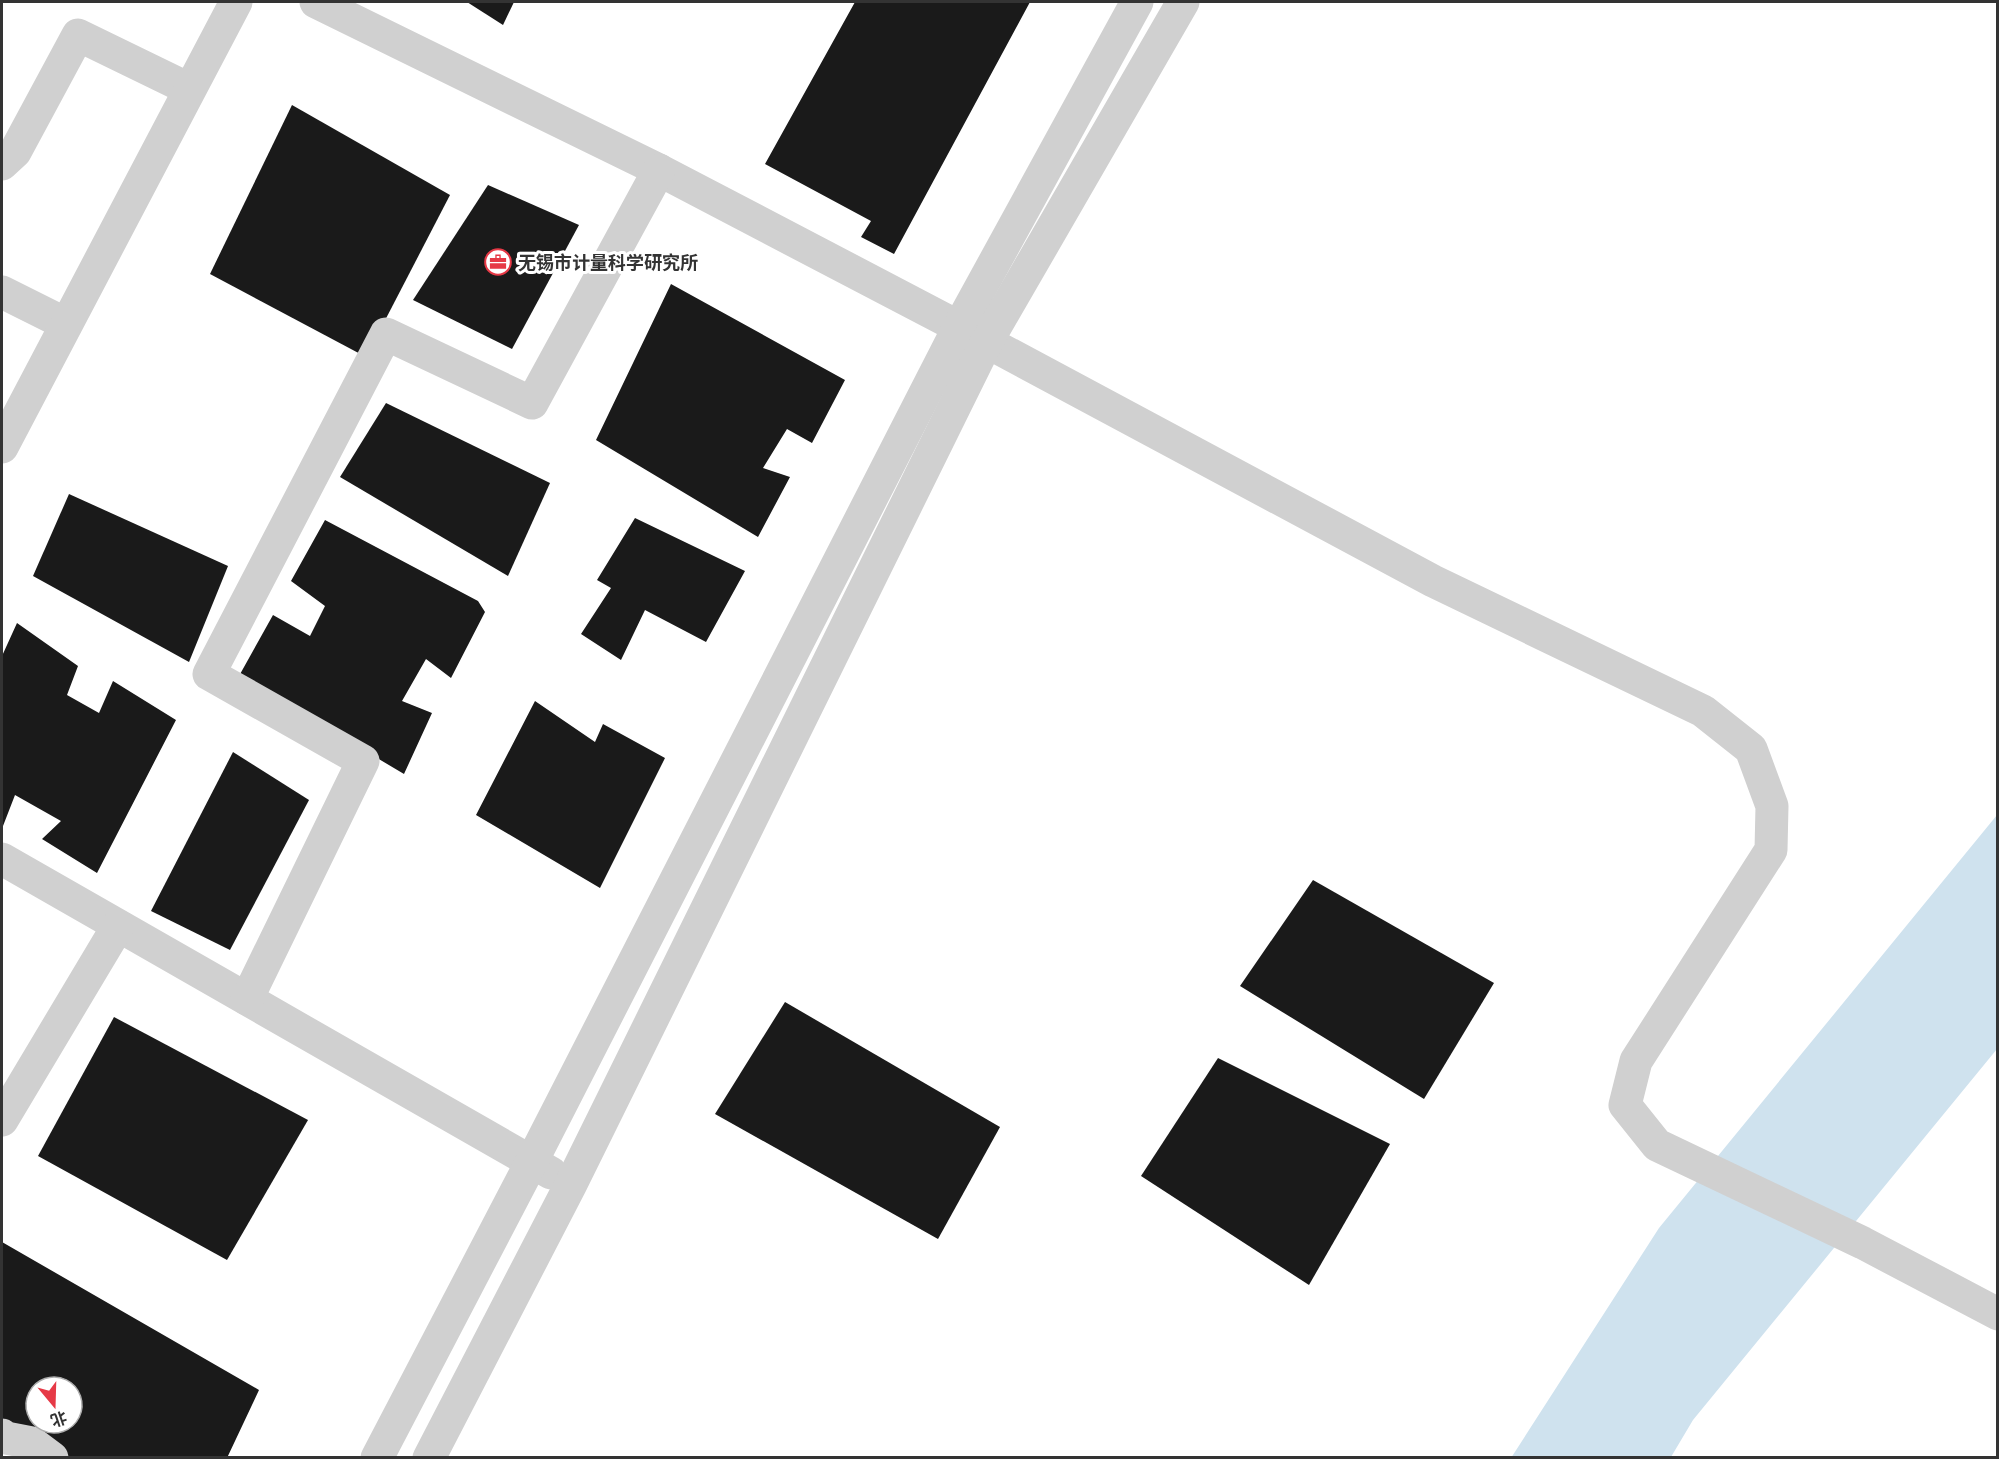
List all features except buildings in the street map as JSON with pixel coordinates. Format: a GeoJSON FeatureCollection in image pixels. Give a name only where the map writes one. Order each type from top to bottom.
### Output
{"type":"FeatureCollection","features":[{"type":"Feature","properties":{"kind":"street"},"geometry":{"type":"LineString","coordinates":[[2,447],[236,2]]}},
{"type":"Feature","properties":{"kind":"street"},"geometry":{"type":"LineString","coordinates":[[316,2],[659,170],[1433,581],[1703,711],[1751,749],[1772,806],[1771,850],[1636,1061],[1625,1105],[1657,1145],[1863,1243],[1998,1314]]}},
{"type":"Feature","properties":{"kind":"street"},"geometry":{"type":"LineString","coordinates":[[429,1458],[571,1184],[972,335],[1137,2]]}},
{"type":"Feature","properties":{"kind":"street"},"geometry":{"type":"LineString","coordinates":[[377,1458],[531,1163],[972,335],[1183,2]]}},
{"type":"Feature","properties":{"kind":"street"},"geometry":{"type":"LineString","coordinates":[[2,164],[15,152],[78,35],[189,89]]}},
{"type":"Feature","properties":{"kind":"street"},"geometry":{"type":"LineString","coordinates":[[247,999],[363,761],[209,674],[386,334],[532,403],[659,170]]}},
{"type":"Feature","properties":{"kind":"street"},"geometry":{"type":"LineString","coordinates":[[2,292],[66,324]]}},
{"type":"Feature","properties":{"kind":"street"},"geometry":{"type":"LineString","coordinates":[[2,859],[571,1184]]}},
{"type":"Feature","properties":{"kind":"street"},"geometry":{"type":"LineString","coordinates":[[2,1120],[118,926]]}},
{"type":"Feature","properties":{"kind":"street"},"geometry":{"type":"LineString","coordinates":[[2,1435],[6,1438],[32,1443],[52,1458]]}},
{"type":"Feature","properties":{"kind":"water"},"geometry":{"type":"Polygon","coordinates":[[[1997,815],[1997,1049],[1693,1420],[1671,1457],[1511,1458],[1659,1228],[1997,815]]]}},
{"type":"Feature","properties":{"kind":"place","name":"无锡市计量科学研究所"},"geometry":{"type":"Point","coordinates":[498,262]}}]}
